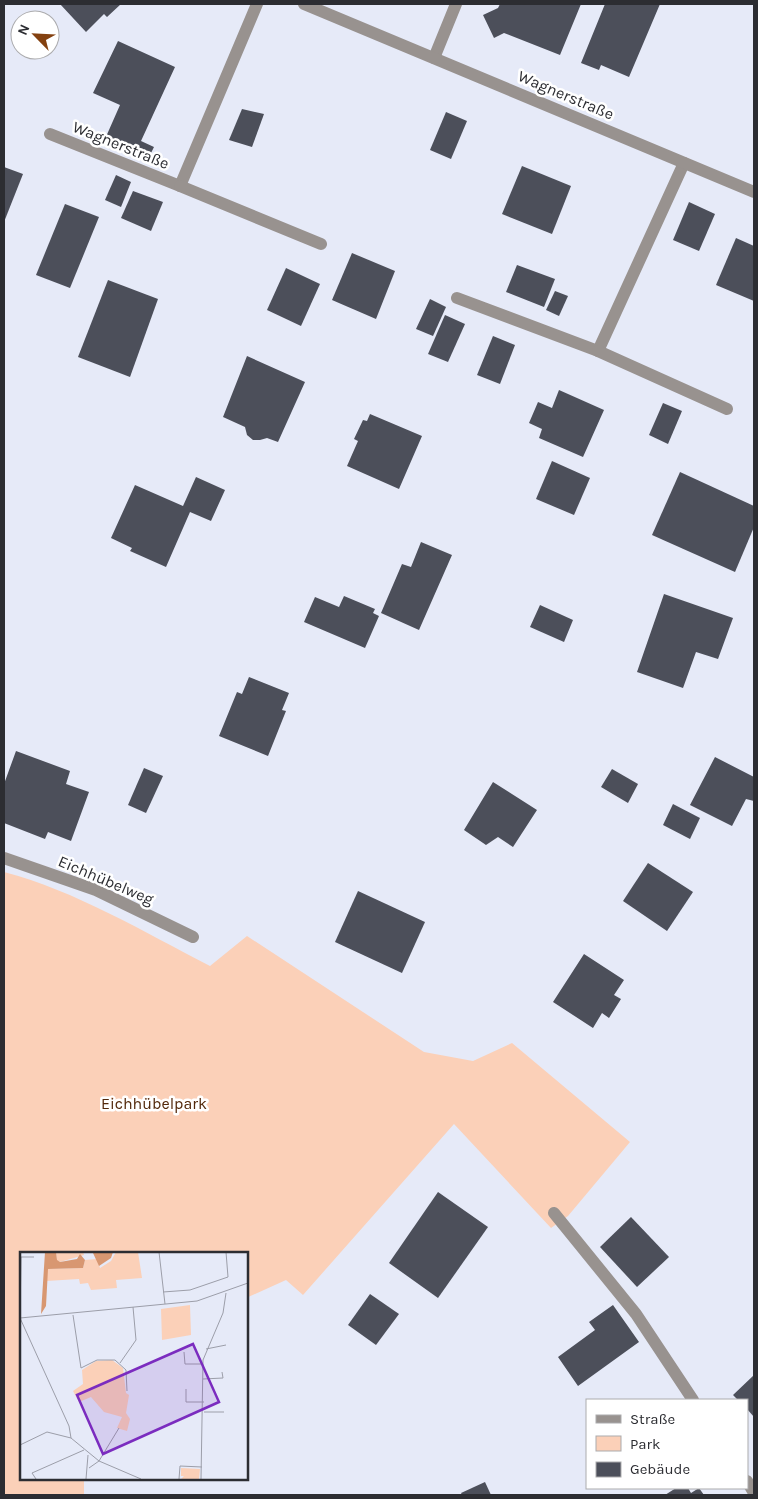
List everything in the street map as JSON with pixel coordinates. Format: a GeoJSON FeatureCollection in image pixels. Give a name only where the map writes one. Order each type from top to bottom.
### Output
{"type":"FeatureCollection","features":[{"type":"Feature","properties":{"kind":"street","name":"Wagnerstraße"},"geometry":{"type":"LineString","coordinates":[[180,186],[257,4]]}},
{"type":"Feature","properties":{"kind":"street","name":"Wagnerstraße"},"geometry":{"type":"LineString","coordinates":[[304,4],[754,192]]}},
{"type":"Feature","properties":{"kind":"street"},"geometry":{"type":"LineString","coordinates":[[434,58],[456,4]]}},
{"type":"Feature","properties":{"kind":"street","name":"Wagnerstraße"},"geometry":{"type":"LineString","coordinates":[[50,134],[321,244]]}},
{"type":"Feature","properties":{"kind":"street"},"geometry":{"type":"LineString","coordinates":[[598,351],[684,163]]}},
{"type":"Feature","properties":{"kind":"street"},"geometry":{"type":"LineString","coordinates":[[457,298],[598,351],[727,409]]}},
{"type":"Feature","properties":{"kind":"street","name":"Eichhübelweg"},"geometry":{"type":"LineString","coordinates":[[4,858],[96,890],[194,937]]}},
{"type":"Feature","properties":{"kind":"street"},"geometry":{"type":"LineString","coordinates":[[554,1213],[636,1314],[692,1399]]}},
{"type":"Feature","properties":{"kind":"green space","name":"Eichhübelpark"},"geometry":{"type":"Polygon","coordinates":[[[4,872],[31,880],[83,901],[210,966],[247,936],[424,1052],[473,1061],[512,1043],[630,1142],[568,1216],[551,1228],[454,1124],[303,1295],[286,1280],[248,1297],[248,1252],[20,1252],[20,1479],[84,1479],[84,1495],[4,1495],[4,872]]]}},
{"type":"Feature","properties":{"kind":"building"},"geometry":{"type":"Polygon","coordinates":[[[60,4],[121,4],[107,17],[104,14],[86,32],[60,4]]]}},
{"type":"Feature","properties":{"kind":"building"},"geometry":{"type":"Polygon","coordinates":[[[500,4],[581,4],[560,55],[504,33],[494,38],[483,15],[498,8],[500,4]]]}},
{"type":"Feature","properties":{"kind":"building"},"geometry":{"type":"Polygon","coordinates":[[[605,4],[660,4],[629,77],[601,65],[599,70],[581,63],[605,4]]]}},
{"type":"Feature","properties":{"kind":"building"},"geometry":{"type":"Polygon","coordinates":[[[118,41],[175,67],[141,141],[154,147],[149,157],[105,139],[120,105],[93,93],[118,41]]]}},
{"type":"Feature","properties":{"kind":"building"},"geometry":{"type":"Polygon","coordinates":[[[242,109],[264,114],[252,147],[229,140],[242,109]]]}},
{"type":"Feature","properties":{"kind":"building"},"geometry":{"type":"Polygon","coordinates":[[[446,112],[467,121],[451,159],[430,150],[446,112]]]}},
{"type":"Feature","properties":{"kind":"building"},"geometry":{"type":"Polygon","coordinates":[[[522,166],[571,186],[552,234],[502,214],[522,166]]]}},
{"type":"Feature","properties":{"kind":"building"},"geometry":{"type":"Polygon","coordinates":[[[4,167],[23,174],[4,222],[4,167]]]}},
{"type":"Feature","properties":{"kind":"building"},"geometry":{"type":"Polygon","coordinates":[[[116,175],[131,182],[121,207],[105,200],[116,175]]]}},
{"type":"Feature","properties":{"kind":"building"},"geometry":{"type":"Polygon","coordinates":[[[133,191],[163,202],[151,231],[121,218],[133,191]]]}},
{"type":"Feature","properties":{"kind":"building"},"geometry":{"type":"Polygon","coordinates":[[[689,202],[715,214],[699,251],[673,240],[689,202]]]}},
{"type":"Feature","properties":{"kind":"building"},"geometry":{"type":"Polygon","coordinates":[[[65,204],[99,217],[70,288],[36,275],[65,204]]]}},
{"type":"Feature","properties":{"kind":"building"},"geometry":{"type":"Polygon","coordinates":[[[736,238],[754,246],[754,301],[716,285],[736,238]]]}},
{"type":"Feature","properties":{"kind":"building"},"geometry":{"type":"Polygon","coordinates":[[[352,253],[395,271],[376,319],[332,300],[352,253]]]}},
{"type":"Feature","properties":{"kind":"building"},"geometry":{"type":"Polygon","coordinates":[[[517,265],[555,279],[544,307],[506,292],[517,265]]]}},
{"type":"Feature","properties":{"kind":"building"},"geometry":{"type":"Polygon","coordinates":[[[286,268],[320,284],[301,326],[267,310],[286,268]]]}},
{"type":"Feature","properties":{"kind":"building"},"geometry":{"type":"Polygon","coordinates":[[[108,280],[158,299],[130,377],[78,357],[108,280]]]}},
{"type":"Feature","properties":{"kind":"building"},"geometry":{"type":"Polygon","coordinates":[[[555,291],[568,296],[559,316],[546,310],[555,291]]]}},
{"type":"Feature","properties":{"kind":"building"},"geometry":{"type":"Polygon","coordinates":[[[430,299],[446,307],[433,336],[416,329],[430,299]]]}},
{"type":"Feature","properties":{"kind":"building"},"geometry":{"type":"Polygon","coordinates":[[[445,315],[465,324],[448,362],[428,354],[445,315]]]}},
{"type":"Feature","properties":{"kind":"building"},"geometry":{"type":"Polygon","coordinates":[[[493,336],[515,345],[500,384],[477,375],[493,336]]]}},
{"type":"Feature","properties":{"kind":"building"},"geometry":{"type":"Polygon","coordinates":[[[247,356],[305,382],[278,442],[267,438],[253,440],[247,435],[245,427],[223,417],[247,356]]]}},
{"type":"Feature","properties":{"kind":"building"},"geometry":{"type":"Polygon","coordinates":[[[559,390],[604,410],[583,457],[539,438],[542,429],[529,423],[538,402],[552,408],[559,390]]]}},
{"type":"Feature","properties":{"kind":"building"},"geometry":{"type":"Polygon","coordinates":[[[663,403],[682,411],[668,444],[649,435],[663,403]]]}},
{"type":"Feature","properties":{"kind":"building"},"geometry":{"type":"Polygon","coordinates":[[[370,414],[422,436],[399,489],[347,466],[358,441],[354,439],[363,420],[367,421],[370,414]]]}},
{"type":"Feature","properties":{"kind":"building"},"geometry":{"type":"Polygon","coordinates":[[[552,461],[590,478],[574,515],[536,499],[552,461]]]}},
{"type":"Feature","properties":{"kind":"building"},"geometry":{"type":"Polygon","coordinates":[[[680,472],[754,506],[754,527],[735,572],[652,535],[680,472]]]}},
{"type":"Feature","properties":{"kind":"building"},"geometry":{"type":"Polygon","coordinates":[[[196,477],[225,490],[211,521],[190,512],[166,567],[130,551],[132,548],[111,538],[135,485],[183,506],[196,477]]]}},
{"type":"Feature","properties":{"kind":"building"},"geometry":{"type":"Polygon","coordinates":[[[421,542],[452,555],[419,630],[381,613],[402,564],[411,567],[421,542]]]}},
{"type":"Feature","properties":{"kind":"building"},"geometry":{"type":"Polygon","coordinates":[[[664,594],[733,618],[718,659],[696,652],[683,688],[637,672],[664,594]]]}},
{"type":"Feature","properties":{"kind":"building"},"geometry":{"type":"Polygon","coordinates":[[[344,596],[375,609],[373,613],[379,616],[365,648],[304,622],[315,597],[339,607],[344,596]]]}},
{"type":"Feature","properties":{"kind":"building"},"geometry":{"type":"Polygon","coordinates":[[[540,605],[573,620],[564,642],[530,627],[540,605]]]}},
{"type":"Feature","properties":{"kind":"building"},"geometry":{"type":"Polygon","coordinates":[[[249,677],[289,693],[282,710],[286,711],[268,756],[219,736],[237,692],[242,694],[249,677]]]}},
{"type":"Feature","properties":{"kind":"building"},"geometry":{"type":"Polygon","coordinates":[[[16,751],[70,771],[66,784],[89,792],[71,841],[48,832],[45,839],[4,823],[4,784],[16,751]]]}},
{"type":"Feature","properties":{"kind":"building"},"geometry":{"type":"Polygon","coordinates":[[[715,757],[754,777],[754,801],[746,799],[732,826],[690,805],[715,757]]]}},
{"type":"Feature","properties":{"kind":"building"},"geometry":{"type":"Polygon","coordinates":[[[144,768],[163,776],[146,813],[128,805],[144,768]]]}},
{"type":"Feature","properties":{"kind":"building"},"geometry":{"type":"Polygon","coordinates":[[[612,769],[638,784],[628,803],[601,787],[612,769]]]}},
{"type":"Feature","properties":{"kind":"building"},"geometry":{"type":"Polygon","coordinates":[[[493,782],[537,810],[513,847],[498,837],[486,845],[464,830],[493,782]]]}},
{"type":"Feature","properties":{"kind":"building"},"geometry":{"type":"Polygon","coordinates":[[[673,804],[700,818],[690,839],[663,825],[673,804]]]}},
{"type":"Feature","properties":{"kind":"building"},"geometry":{"type":"Polygon","coordinates":[[[648,863],[693,892],[667,931],[623,901],[648,863]]]}},
{"type":"Feature","properties":{"kind":"building"},"geometry":{"type":"Polygon","coordinates":[[[358,891],[425,922],[402,973],[335,942],[358,891]]]}},
{"type":"Feature","properties":{"kind":"building"},"geometry":{"type":"Polygon","coordinates":[[[584,954],[624,980],[614,995],[621,999],[609,1018],[602,1013],[593,1028],[553,1002],[584,954]]]}},
{"type":"Feature","properties":{"kind":"building"},"geometry":{"type":"Polygon","coordinates":[[[438,1192],[488,1227],[438,1298],[389,1263],[438,1192]]]}},
{"type":"Feature","properties":{"kind":"building"},"geometry":{"type":"Polygon","coordinates":[[[631,1217],[669,1257],[637,1287],[600,1247],[631,1217]]]}},
{"type":"Feature","properties":{"kind":"building"},"geometry":{"type":"Polygon","coordinates":[[[370,1294],[399,1314],[376,1345],[348,1325],[370,1294]]]}},
{"type":"Feature","properties":{"kind":"building"},"geometry":{"type":"Polygon","coordinates":[[[613,1305],[639,1342],[578,1386],[558,1357],[595,1330],[589,1322],[613,1305]]]}},
{"type":"Feature","properties":{"kind":"building"},"geometry":{"type":"Polygon","coordinates":[[[754,1375],[754,1417],[748,1410],[748,1399],[737,1399],[733,1395],[754,1375]]]}},
{"type":"Feature","properties":{"kind":"building"},"geometry":{"type":"Polygon","coordinates":[[[485,1482],[491,1495],[462,1495],[461,1493],[485,1482]]]}},
{"type":"Feature","properties":{"kind":"building"},"geometry":{"type":"Polygon","coordinates":[[[674,1489],[689,1489],[691,1493],[700,1489],[704,1495],[665,1495],[674,1489]]]}}]}
